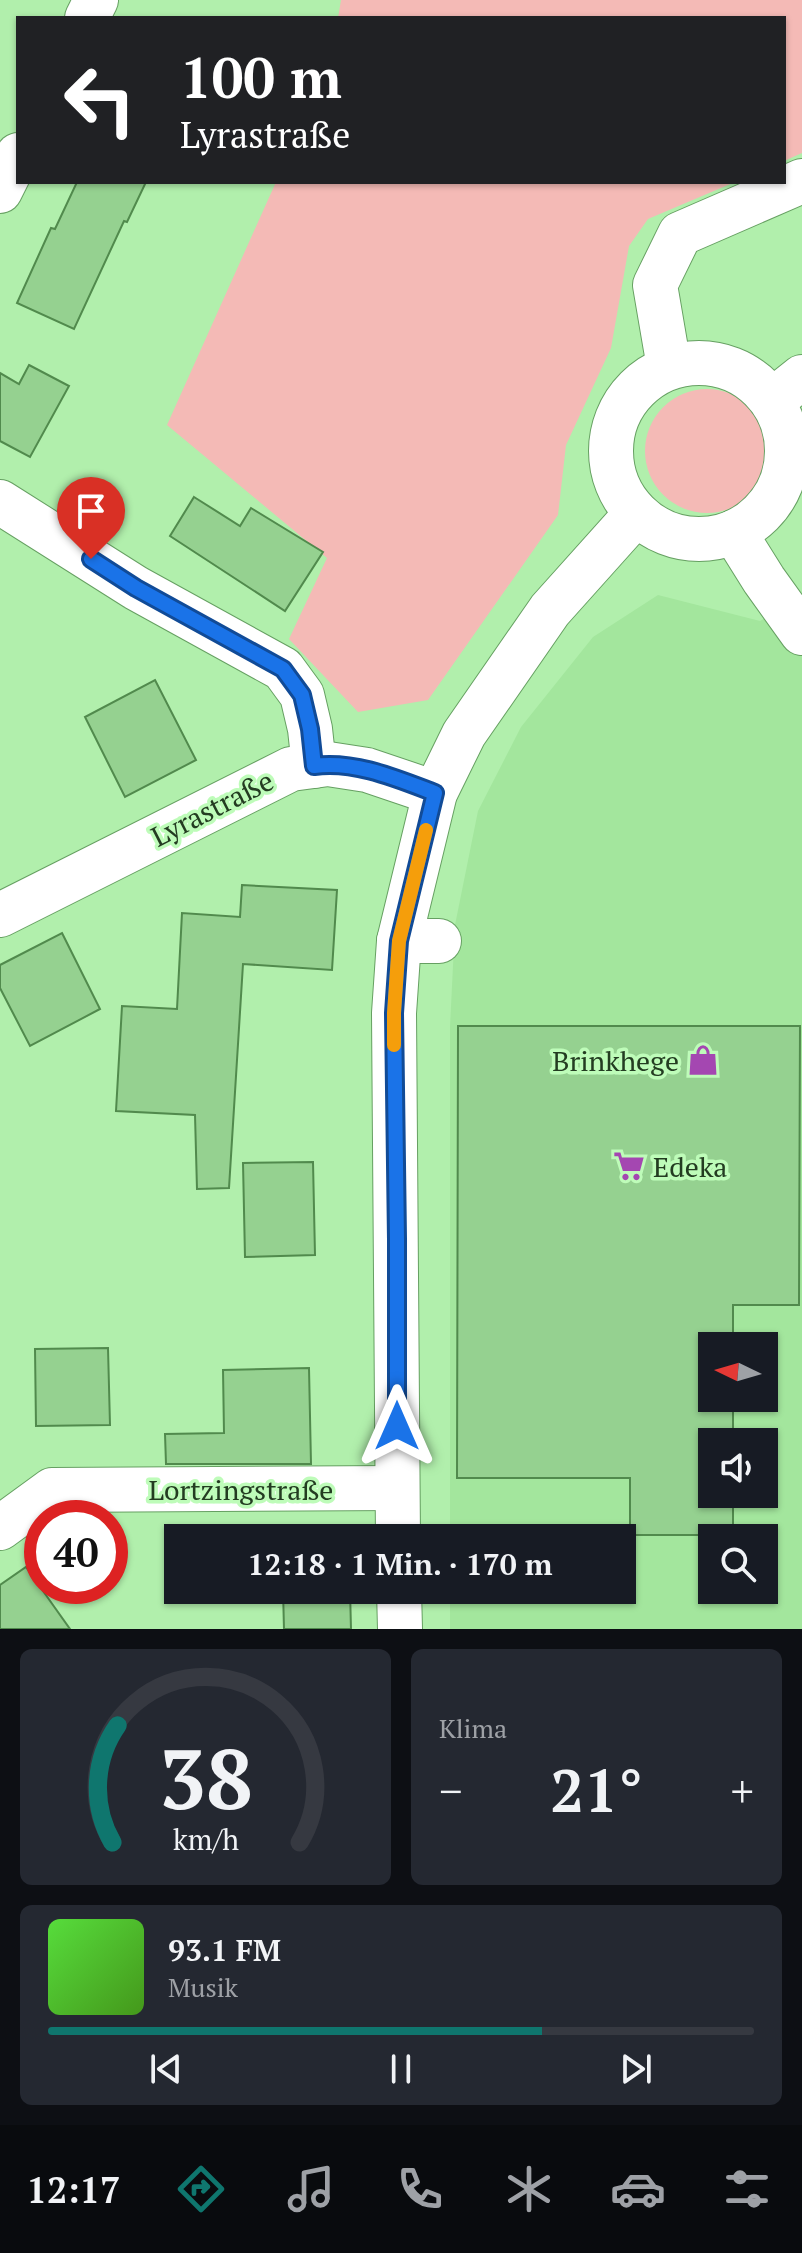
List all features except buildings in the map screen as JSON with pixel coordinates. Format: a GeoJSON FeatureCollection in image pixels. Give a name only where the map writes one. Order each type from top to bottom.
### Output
{"type":"FeatureCollection","features":[{"type":"Feature","properties":{"kind":"street"},"geometry":{"type":"LineString","coordinates":[[0,191],[16,159]]}},
{"type":"Feature","properties":{"kind":"street"},"geometry":{"type":"LineString","coordinates":[[669,367],[655,285],[680,234],[802,181]]}},
{"type":"Feature","properties":{"kind":"street"},"geometry":{"type":"LineString","coordinates":[[698,362],[726,366],[752,380],[787,389],[785,428],[788,456],[781,485],[766,510],[743,529],[716,539],[687,540],[659,531],[636,514],[618,490],[610,461],[612,432],[623,404],[643,382],[669,367],[698,362]]}},
{"type":"Feature","properties":{"kind":"street"},"geometry":{"type":"LineString","coordinates":[[0,502],[136,588],[283,669],[302,695],[314,766]]}},
{"type":"Feature","properties":{"kind":"street"},"geometry":{"type":"LineString","coordinates":[[398,1524],[394,1013],[419,941],[435,793],[464,734],[550,610],[636,514]]}},
{"type":"Feature","properties":{"kind":"street"},"geometry":{"type":"LineString","coordinates":[[734,532],[802,633]]}},
{"type":"Feature","properties":{"kind":"street","name":"Lyrastraße"},"geometry":{"type":"LineString","coordinates":[[0,915],[291,769],[328,764],[367,770],[435,793]]}},
{"type":"Feature","properties":{"kind":"street","name":"Lortzingstraße"},"geometry":{"type":"LineString","coordinates":[[0,1528],[52,1490],[397,1488]]}},
{"type":"Feature","properties":{"kind":"street"},"geometry":{"type":"LineString","coordinates":[[399,1604],[400,1629]]}},
{"type":"Feature","properties":{"kind":"shaded area"},"geometry":{"type":"Polygon","coordinates":[[[341,0],[802,0],[802,153],[786,160],[786,16],[338,16],[341,0]]]}},
{"type":"Feature","properties":{"kind":"shaded area"},"geometry":{"type":"Polygon","coordinates":[[[275,184],[730,184],[648,219],[629,246],[611,348],[566,445],[558,515],[428,700],[358,712],[289,639],[327,558],[167,425],[275,184]]]}},
{"type":"Feature","properties":{"kind":"shaded area"},"geometry":{"type":"Polygon","coordinates":[[[707,389],[731,394],[751,407],[764,427],[769,451],[764,475],[751,495],[731,508],[707,513],[683,508],[663,495],[650,475],[645,451],[650,427],[663,407],[683,394],[707,389]]]}},
{"type":"Feature","properties":{"kind":"shaded area"},"geometry":{"type":"Polygon","coordinates":[[[658,595],[760,621],[802,597],[802,1629],[450,1629],[450,1604],[636,1604],[636,1524],[450,1524],[450,1027],[455,925],[478,811],[521,727],[593,637],[658,595]]]}},
{"type":"Feature","properties":{"kind":"slow traffic"},"geometry":{"type":"LineString","coordinates":[[394,1045],[399,941],[426,830]]}},
{"type":"Feature","properties":{"kind":"place","name":"Brinkhege"},"geometry":{"type":"Point","coordinates":[703,1060]}},
{"type":"Feature","properties":{"kind":"place","name":"Edeka"},"geometry":{"type":"Point","coordinates":[629,1166]}},
{"type":"Feature","properties":{"kind":"route"},"geometry":{"type":"LineString","coordinates":[[91,559],[136,588],[283,669],[302,695],[314,766],[328,764],[367,770],[435,793],[399,941],[394,1013],[397,1426]]}}]}
